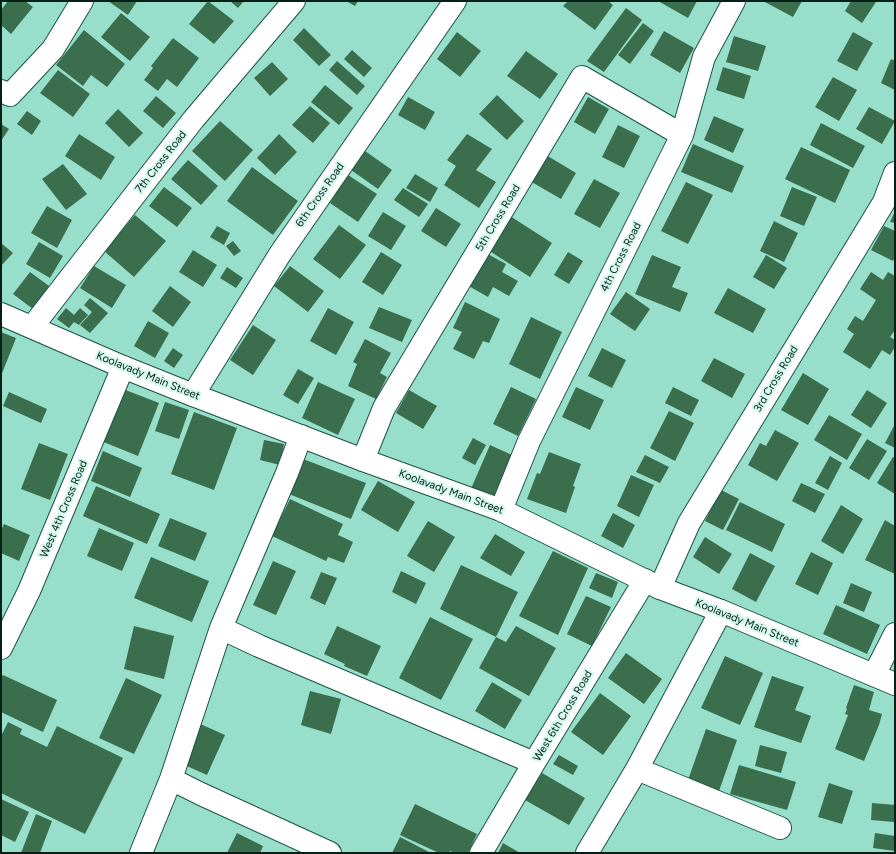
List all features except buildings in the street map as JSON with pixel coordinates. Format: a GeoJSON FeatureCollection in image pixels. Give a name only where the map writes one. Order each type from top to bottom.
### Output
{"type":"FeatureCollection","features":[{"type":"Feature","properties":{"kind":"street"},"geometry":{"type":"LineString","coordinates":[[1,91],[10,95],[53,49],[82,1]]}},
{"type":"Feature","properties":{"kind":"street","name":"7th Cross Road"},"geometry":{"type":"LineString","coordinates":[[32,327],[193,120],[294,1]]}},
{"type":"Feature","properties":{"kind":"street","name":"6th Cross Road"},"geometry":{"type":"LineString","coordinates":[[193,395],[280,254],[455,1]]}},
{"type":"Feature","properties":{"kind":"street","name":"4th Cross Road"},"geometry":{"type":"LineString","coordinates":[[501,510],[529,441],[682,135],[704,57],[734,1]]}},
{"type":"Feature","properties":{"kind":"street","name":"5th Cross Road"},"geometry":{"type":"LineString","coordinates":[[363,460],[384,408],[582,77],[682,135]]}},
{"type":"Feature","properties":{"kind":"street","name":"3rd Cross Road"},"geometry":{"type":"LineString","coordinates":[[653,584],[884,202],[895,173]]}},
{"type":"Feature","properties":{"kind":"street","name":"Koolavady Main Street"},"geometry":{"type":"LineString","coordinates":[[1,314],[123,367],[193,395],[363,460],[501,510],[653,584],[895,684]]}},
{"type":"Feature","properties":{"kind":"street","name":"West 4th Cross Road"},"geometry":{"type":"LineString","coordinates":[[1,648],[29,591],[123,367]]}},
{"type":"Feature","properties":{"kind":"street"},"geometry":{"type":"LineString","coordinates":[[141,853],[171,779],[221,628],[287,474],[301,436]]}},
{"type":"Feature","properties":{"kind":"street","name":"West 6th Cross Road"},"geometry":{"type":"LineString","coordinates":[[481,853],[534,763],[653,584]]}},
{"type":"Feature","properties":{"kind":"street"},"geometry":{"type":"LineString","coordinates":[[587,853],[637,769],[721,611]]}},
{"type":"Feature","properties":{"kind":"street"},"geometry":{"type":"LineString","coordinates":[[221,628],[259,646],[534,763]]}},
{"type":"Feature","properties":{"kind":"street"},"geometry":{"type":"LineString","coordinates":[[874,675],[895,634]]}},
{"type":"Feature","properties":{"kind":"street"},"geometry":{"type":"LineString","coordinates":[[637,769],[780,828]]}},
{"type":"Feature","properties":{"kind":"street"},"geometry":{"type":"LineString","coordinates":[[171,779],[330,853]]}}]}
